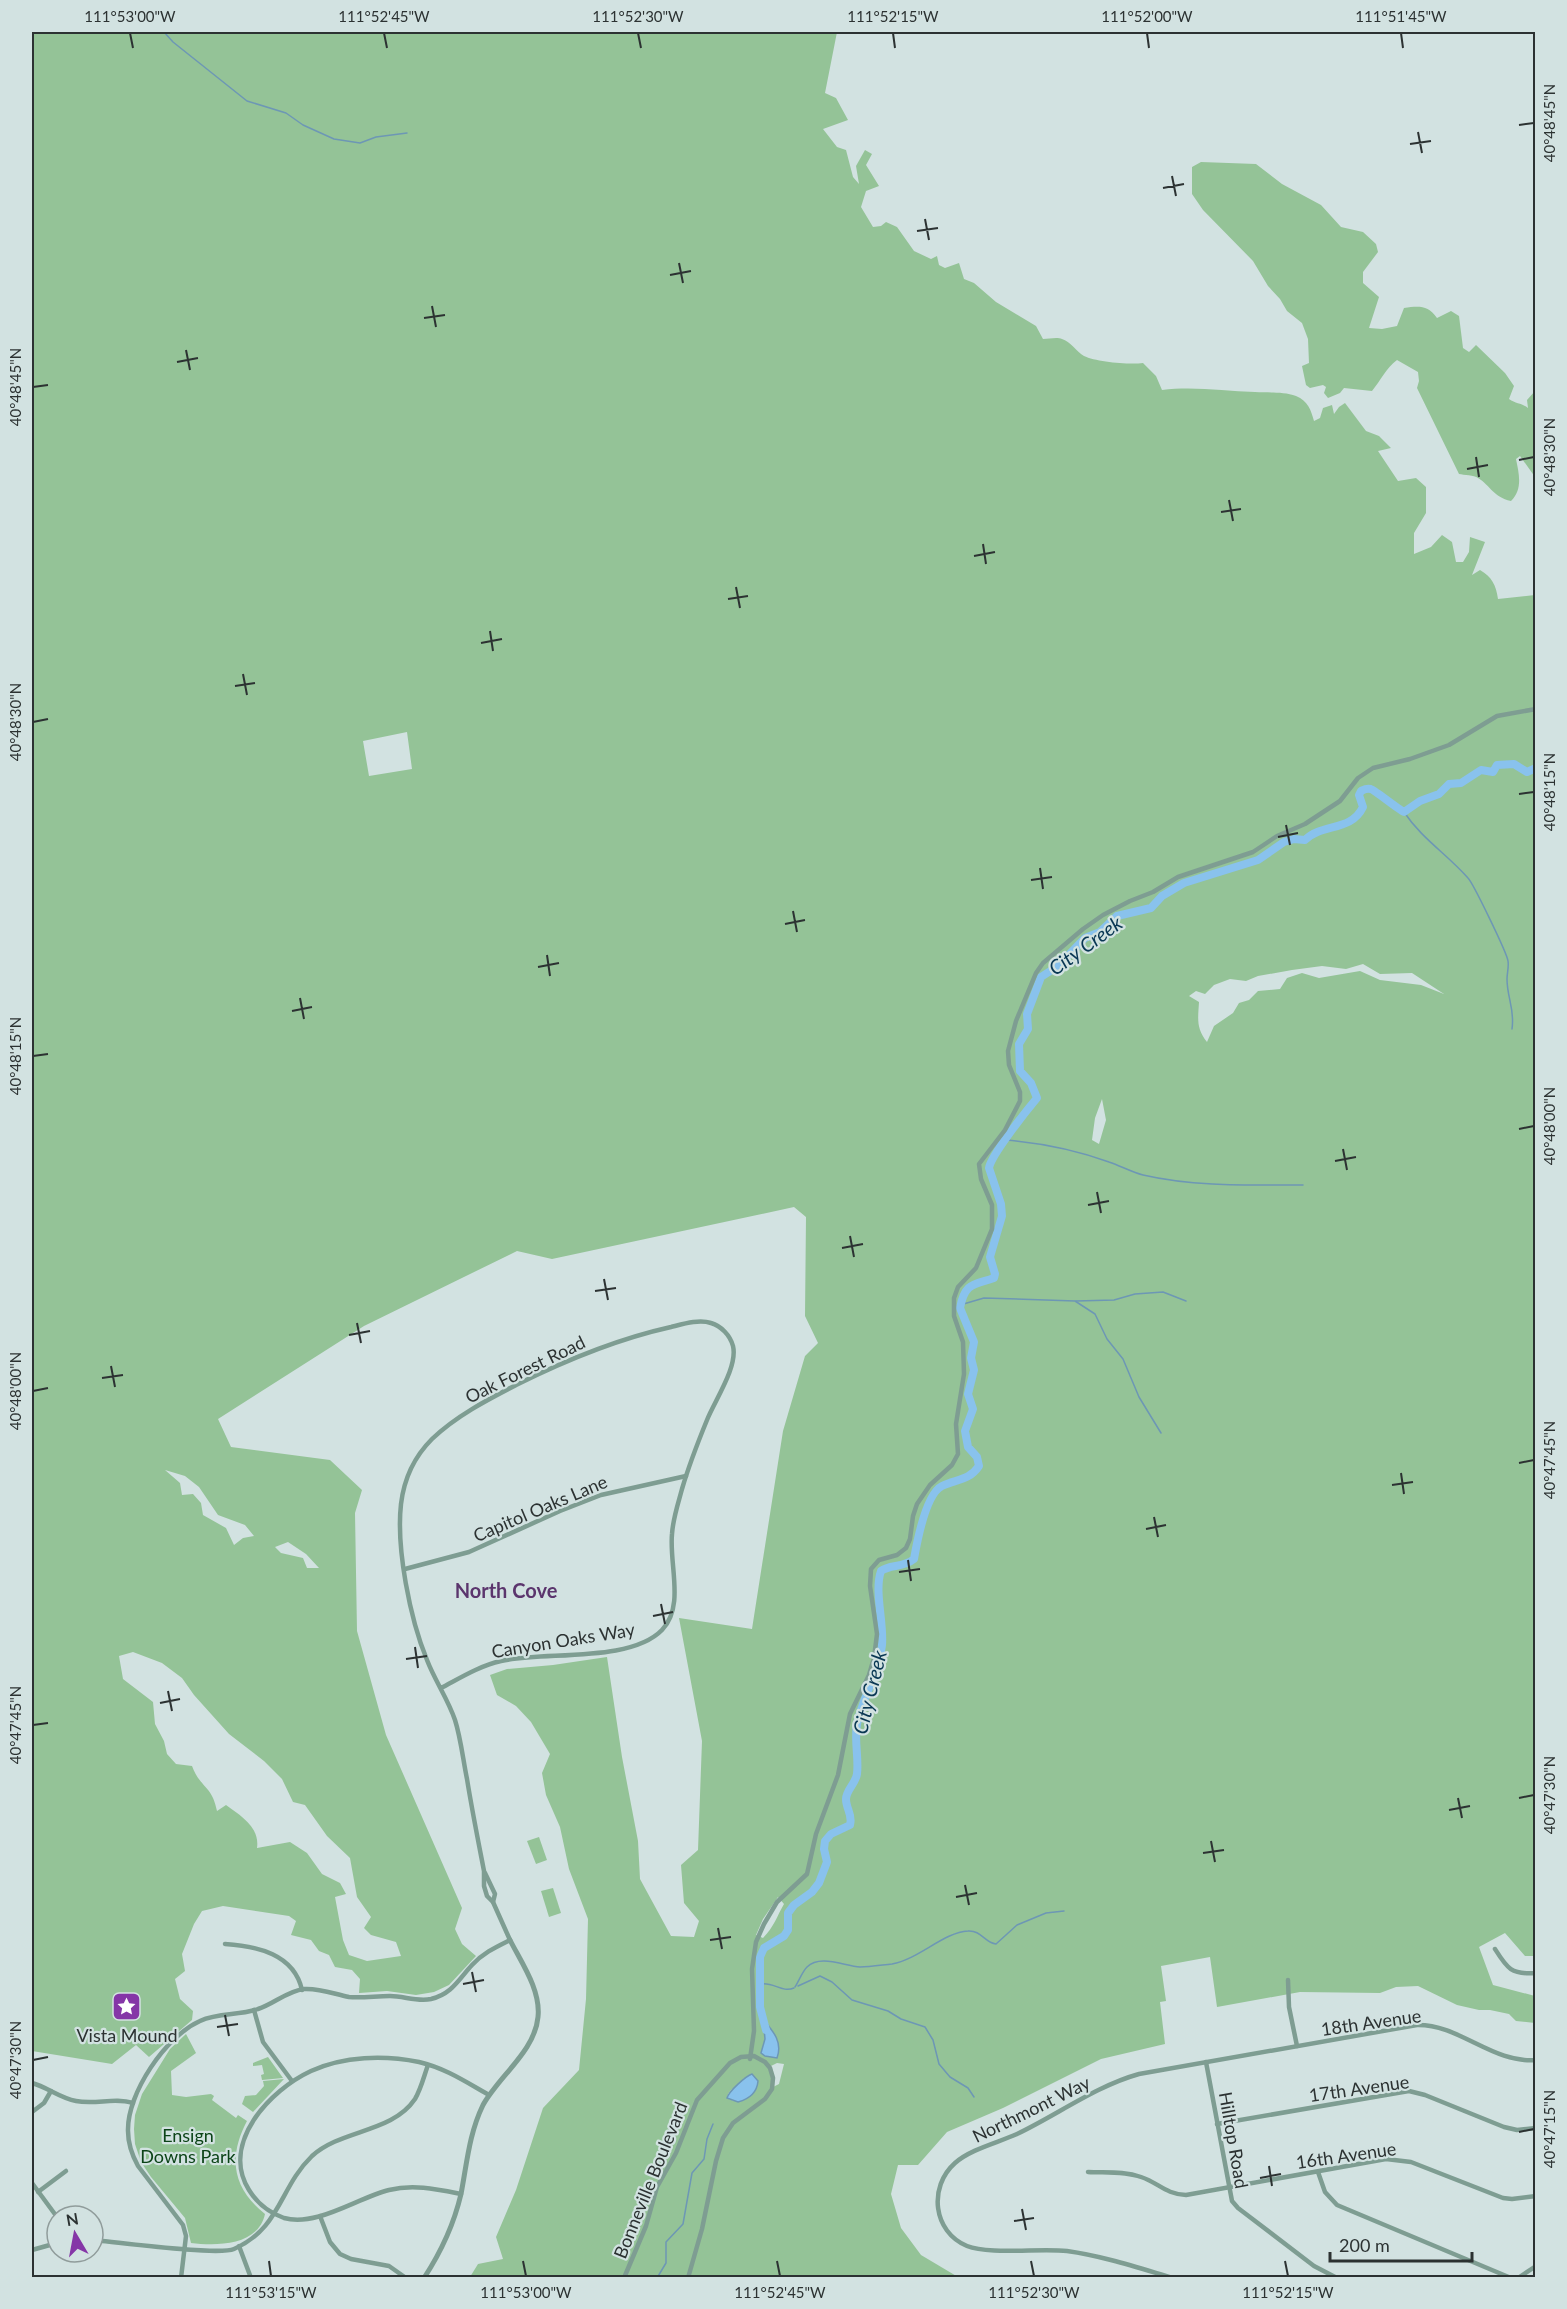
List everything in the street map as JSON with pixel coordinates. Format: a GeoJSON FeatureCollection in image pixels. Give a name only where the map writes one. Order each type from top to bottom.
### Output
{"type":"FeatureCollection","features":[{"type":"Feature","properties":{"kind":"street"},"geometry":{"type":"LineString","coordinates":[[688,2277],[702,2229],[723,2138],[734,2123],[762,2102],[772,2089],[773,2078],[768,2065],[762,2060],[751,2057],[754,2031],[752,1970],[756,1942],[777,1902],[807,1874],[816,1834],[838,1775],[850,1714],[874,1658],[877,1634],[870,1586],[871,1569],[879,1560],[897,1555],[906,1548],[917,1504],[930,1485],[952,1465],[958,1454],[956,1424],[964,1374],[963,1342],[954,1316],[954,1298],[958,1287],[976,1268],[992,1229],[992,1205],[981,1179],[980,1164],[1005,1130],[1020,1101],[1020,1092],[1011,1070],[1008,1051],[1016,1022],[1036,973],[1043,963],[1103,915],[1153,892],[1188,872],[1259,849],[1277,836],[1305,824],[1340,801],[1358,778],[1373,768],[1410,759],[1449,745],[1497,717],[1536,709]]}},
{"type":"Feature","properties":{"kind":"street","name":"Oak Forest Road"},"geometry":{"type":"LineString","coordinates":[[510,1940],[484,1886],[484,1871],[458,1730],[418,1635],[400,1536],[403,1490],[417,1457],[433,1438],[489,1399],[571,1359],[655,1330],[696,1322],[711,1323],[725,1331]]}},
{"type":"Feature","properties":{"kind":"street","name":"Canyon Oaks Way"},"geometry":{"type":"LineString","coordinates":[[441,1688],[478,1668],[501,1661],[635,1646],[661,1631],[672,1616],[676,1600],[671,1558],[675,1511],[708,1418],[733,1362],[733,1344],[725,1331]]}},
{"type":"Feature","properties":{"kind":"street","name":"Capitol Oaks Lane"},"geometry":{"type":"LineString","coordinates":[[405,1569],[469,1552],[601,1495],[686,1476]]}},
{"type":"Feature","properties":{"kind":"street"},"geometry":{"type":"LineString","coordinates":[[181,2277],[186,2236],[182,2221],[149,2182],[133,2156],[128,2132],[133,2103],[162,2052],[184,2030],[213,2016],[254,2010],[302,1990],[315,1989],[360,1998],[390,1996],[432,1998],[452,1989],[479,1959],[510,1940],[535,1992],[538,2018],[535,2031],[529,2043],[489,2095],[478,2116],[471,2138],[461,2194],[445,2240],[424,2277]]}},
{"type":"Feature","properties":{"kind":"street"},"geometry":{"type":"LineString","coordinates":[[225,1944],[258,1947],[285,1962],[297,1974],[302,1990]]}},
{"type":"Feature","properties":{"kind":"street"},"geometry":{"type":"LineString","coordinates":[[1494,1949],[1513,1972],[1536,1973]]}},
{"type":"Feature","properties":{"kind":"street"},"geometry":{"type":"LineString","coordinates":[[1288,1980],[1289,2007],[1297,2046]]}},
{"type":"Feature","properties":{"kind":"street"},"geometry":{"type":"LineString","coordinates":[[254,2010],[263,2042],[292,2081]]}},
{"type":"Feature","properties":{"kind":"street","name":"18th Avenue"},"geometry":{"type":"LineString","coordinates":[[1206,2062],[1423,2025],[1439,2029],[1508,2057],[1536,2060]]}},
{"type":"Feature","properties":{"kind":"street","name":"Bonneville Boulevard"},"geometry":{"type":"LineString","coordinates":[[624,2277],[642,2236],[657,2187],[676,2153],[697,2100],[730,2063],[739,2058],[751,2057]]}},
{"type":"Feature","properties":{"kind":"street"},"geometry":{"type":"LineString","coordinates":[[461,2194],[429,2188],[394,2189],[320,2216],[296,2220],[274,2214],[254,2197],[244,2180],[241,2155],[245,2137],[265,2106],[292,2081],[319,2068],[351,2060],[386,2058],[428,2065],[454,2075],[489,2095]]}},
{"type":"Feature","properties":{"kind":"street","name":"Hilltop Road"},"geometry":{"type":"LineString","coordinates":[[1206,2062],[1232,2201],[1314,2266],[1337,2277]]}},
{"type":"Feature","properties":{"kind":"street","name":"Northmont Way"},"geometry":{"type":"LineString","coordinates":[[1173,2277],[1076,2252],[972,2247],[957,2240],[942,2221],[938,2199],[944,2176],[957,2161],[1039,2123],[1123,2079],[1206,2062]]}},
{"type":"Feature","properties":{"kind":"street"},"geometry":{"type":"LineString","coordinates":[[105,2241],[223,2251],[244,2245],[257,2236],[274,2214],[302,2168],[318,2151],[340,2139],[391,2120],[405,2110],[418,2094],[428,2065]]}},
{"type":"Feature","properties":{"kind":"street"},"geometry":{"type":"LineString","coordinates":[[32,2083],[64,2098],[82,2102],[118,2099],[133,2103]]}},
{"type":"Feature","properties":{"kind":"street"},"geometry":{"type":"LineString","coordinates":[[32,2112],[44,2103],[51,2091]]}},
{"type":"Feature","properties":{"kind":"street","name":"17th Avenue"},"geometry":{"type":"LineString","coordinates":[[1217,2124],[1409,2091],[1425,2095],[1504,2127],[1517,2130],[1536,2128]]}},
{"type":"Feature","properties":{"kind":"street","name":"16th Avenue"},"geometry":{"type":"LineString","coordinates":[[1088,2172],[1133,2175],[1144,2178],[1167,2192],[1180,2194],[1399,2159],[1503,2198],[1536,2196]]}},
{"type":"Feature","properties":{"kind":"street"},"geometry":{"type":"LineString","coordinates":[[38,2192],[66,2170]]}},
{"type":"Feature","properties":{"kind":"street"},"geometry":{"type":"LineString","coordinates":[[1318,2172],[1325,2192],[1337,2205],[1510,2277]]}},
{"type":"Feature","properties":{"kind":"street"},"geometry":{"type":"LineString","coordinates":[[32,2183],[47,2204]]}},
{"type":"Feature","properties":{"kind":"street"},"geometry":{"type":"LineString","coordinates":[[320,2216],[330,2242],[340,2254],[351,2259],[384,2265],[406,2277]]}},
{"type":"Feature","properties":{"kind":"street"},"geometry":{"type":"LineString","coordinates":[[239,2246],[251,2277]]}},
{"type":"Feature","properties":{"kind":"street"},"geometry":{"type":"LineString","coordinates":[[1518,2277],[1536,2266]]}},
{"type":"Feature","properties":{"kind":"green space"},"geometry":{"type":"Polygon","coordinates":[[[32,32],[837,32],[825,93],[836,98],[848,120],[823,129],[837,147],[846,150],[853,177],[859,184],[856,166],[865,150],[872,154],[866,165],[879,186],[866,191],[861,207],[873,227],[881,226],[886,222],[897,227],[914,251],[931,259],[937,256],[939,265],[945,268],[959,263],[964,279],[974,283],[996,302],[1036,326],[1043,339],[1065,340],[1084,356],[1096,360],[1143,363],[1156,376],[1162,390],[1197,389],[1291,394],[1306,403],[1314,421],[1320,418],[1323,408],[1332,405],[1334,414],[1345,403],[1366,431],[1379,436],[1391,448],[1378,451],[1398,481],[1416,478],[1426,487],[1426,513],[1414,533],[1414,554],[1431,547],[1442,535],[1452,542],[1456,562],[1463,562],[1469,552],[1470,537],[1485,542],[1472,575],[1480,570],[1488,576],[1495,586],[1498,599],[1535,595],[1535,1956],[1525,1956],[1505,1933],[1479,1947],[1493,1985],[1535,1996],[1535,2023],[1516,2021],[1509,2014],[1457,2005],[1418,1986],[1396,1987],[1380,1993],[1300,1992],[1217,2007],[1210,1957],[1161,1966],[1166,2001],[1160,2002],[1165,2044],[1101,2059],[1003,2108],[947,2132],[918,2165],[898,2165],[891,2194],[901,2228],[921,2255],[958,2277],[470,2277],[478,2264],[503,2259],[496,2237],[516,2190],[543,2108],[579,2070],[586,1999],[588,1919],[569,1869],[560,1827],[546,1795],[542,1773],[550,1754],[531,1722],[516,1706],[497,1695],[490,1675],[507,1669],[607,1657],[622,1757],[638,1841],[640,1879],[671,1936],[694,1937],[699,1921],[684,1903],[681,1865],[698,1850],[702,1741],[679,1618],[752,1629],[783,1431],[805,1356],[818,1343],[805,1316],[806,1217],[794,1207],[552,1259],[517,1251],[364,1326],[218,1419],[231,1447],[330,1460],[362,1490],[355,1513],[357,1631],[386,1735],[462,1908],[455,1929],[462,1944],[476,1956],[449,1985],[434,1992],[416,1995],[387,1991],[359,1993],[360,1979],[352,1970],[335,1967],[329,1955],[319,1951],[311,1940],[291,1935],[296,1921],[289,1916],[223,1906],[202,1911],[182,1954],[185,1971],[175,1979],[180,1999],[193,2011],[192,2020],[149,2057],[136,2045],[112,2064],[32,2051],[32,32]],[[407,732],[363,741],[369,776],[412,769],[407,732]],[[1363,964],[1346,969],[1322,966],[1258,976],[1246,981],[1230,979],[1214,985],[1205,994],[1196,991],[1189,996],[1199,1002],[1198,1023],[1203,1037],[1207,1042],[1214,1026],[1233,1013],[1239,1003],[1249,1000],[1258,991],[1280,989],[1287,978],[1302,973],[1319,978],[1360,971],[1380,980],[1421,985],[1444,994],[1412,973],[1380,974],[1363,964]],[[1102,1099],[1095,1118],[1092,1140],[1099,1144],[1106,1120],[1102,1099]],[[165,1470],[180,1483],[182,1495],[193,1494],[201,1503],[203,1515],[226,1528],[234,1545],[243,1538],[254,1536],[245,1525],[218,1515],[199,1487],[185,1476],[165,1470]],[[288,1542],[275,1547],[281,1553],[303,1558],[307,1568],[319,1568],[306,1554],[288,1542]],[[133,1652],[119,1656],[123,1679],[153,1702],[155,1724],[164,1741],[167,1754],[176,1764],[192,1766],[212,1796],[217,1811],[226,1805],[243,1818],[256,1834],[257,1848],[290,1842],[307,1853],[322,1874],[340,1883],[346,1894],[335,1897],[343,1940],[349,1955],[367,1961],[401,1956],[396,1942],[371,1935],[364,1928],[371,1917],[357,1897],[350,1858],[327,1836],[305,1805],[293,1802],[282,1779],[264,1761],[229,1734],[182,1678],[162,1663],[133,1652]],[[778,1897],[763,1919],[756,1935],[763,1938],[773,1926],[784,1904],[778,1897]],[[764,2020],[765,2039],[761,2053],[767,2056],[779,2052],[778,2042],[764,2020]],[[777,2063],[769,2067],[773,2087],[779,2084],[784,2064],[777,2063]],[[744,2078],[727,2098],[742,2100],[751,2095],[758,2081],[744,2078]]]}},
{"type":"Feature","properties":{"kind":"green space"},"geometry":{"type":"Polygon","coordinates":[[[1201,162],[1256,164],[1282,184],[1321,205],[1341,227],[1363,232],[1376,244],[1378,252],[1363,272],[1363,283],[1379,297],[1369,328],[1382,329],[1397,326],[1404,308],[1423,307],[1437,318],[1451,311],[1459,316],[1463,348],[1469,352],[1476,345],[1505,373],[1514,386],[1509,399],[1528,408],[1527,400],[1535,391],[1535,477],[1520,456],[1516,459],[1519,486],[1511,501],[1500,497],[1476,477],[1459,474],[1417,388],[1418,372],[1397,360],[1372,391],[1344,388],[1340,393],[1328,398],[1324,393],[1326,387],[1323,385],[1310,388],[1306,385],[1302,366],[1309,363],[1308,339],[1302,323],[1287,311],[1253,261],[1203,210],[1192,194],[1192,167],[1201,162]]]}},
{"type":"Feature","properties":{"kind":"green space"},"geometry":{"type":"Polygon","coordinates":[[[539,1837],[547,1860],[536,1864],[527,1841],[539,1837]]]}},
{"type":"Feature","properties":{"kind":"green space"},"geometry":{"type":"Polygon","coordinates":[[[553,1888],[561,1913],[549,1917],[541,1891],[553,1888]]]}},
{"type":"Feature","properties":{"kind":"green space","name":"Ensign Downs Park"},"geometry":{"type":"Polygon","coordinates":[[[186,2034],[196,2053],[171,2071],[172,2095],[186,2097],[211,2094],[214,2096],[212,2100],[236,2118],[238,2115],[247,2121],[237,2147],[236,2171],[246,2194],[265,2214],[261,2225],[254,2232],[235,2242],[191,2243],[185,2218],[151,2177],[141,2162],[135,2144],[135,2115],[142,2094],[170,2049],[186,2034]]]}},
{"type":"Feature","properties":{"kind":"green space"},"geometry":{"type":"Polygon","coordinates":[[[268,2057],[283,2078],[262,2080],[261,2075],[264,2074],[262,2065],[253,2066],[253,2063],[268,2057]]]}},
{"type":"Feature","properties":{"kind":"green space"},"geometry":{"type":"Polygon","coordinates":[[[284,2079],[253,2112],[242,2104],[245,2096],[256,2095],[264,2086],[263,2081],[284,2079]]]}},
{"type":"Feature","properties":{"kind":"water"},"geometry":{"type":"Polygon","coordinates":[[[763,2019],[778,2042],[777,2058],[761,2053],[765,2039],[763,2019]]]}},
{"type":"Feature","properties":{"kind":"water"},"geometry":{"type":"Polygon","coordinates":[[[752,2074],[758,2081],[752,2095],[738,2102],[727,2098],[738,2084],[752,2074]]]}},
{"type":"Feature","properties":{"kind":"waterway"},"geometry":{"type":"LineString","coordinates":[[164,32],[173,42],[247,101],[286,113],[303,125],[334,139],[360,143],[376,137],[407,133]]}},
{"type":"Feature","properties":{"kind":"waterway","name":"City Creek"},"geometry":{"type":"LineString","coordinates":[[766,2030],[760,2007],[760,1957],[764,1948],[784,1936],[788,1930],[788,1913],[794,1905],[812,1892],[819,1883],[827,1862],[825,1841],[831,1834],[850,1825],[851,1818],[846,1799],[857,1774],[857,1724],[878,1665],[882,1645],[878,1588],[881,1571],[914,1559],[923,1519],[931,1498],[942,1486],[967,1477],[979,1466],[977,1457],[968,1447],[965,1431],[973,1409],[968,1394],[974,1370],[971,1358],[974,1342],[960,1308],[965,1293],[971,1286],[994,1278],[995,1274],[990,1257],[1002,1216],[1001,1204],[989,1168],[1002,1143],[1037,1098],[1031,1083],[1020,1071],[1019,1044],[1028,1029],[1027,1014],[1041,977],[1058,966],[1085,938],[1100,932],[1117,916],[1151,908],[1162,896],[1184,883],[1258,860],[1284,842],[1294,839],[1305,840],[1320,831],[1351,820],[1363,807],[1359,795],[1365,789],[1373,790],[1404,812],[1420,801],[1439,794],[1449,784],[1461,783],[1481,770],[1493,772],[1497,765],[1514,764],[1527,772],[1536,768]]}},
{"type":"Feature","properties":{"kind":"waterway"},"geometry":{"type":"LineString","coordinates":[[1404,812],[1411,822],[1468,878],[1483,904],[1508,961],[1507,986],[1512,1029]]}},
{"type":"Feature","properties":{"kind":"waterway"},"geometry":{"type":"LineString","coordinates":[[1006,1140],[1046,1145],[1097,1158],[1139,1174],[1182,1182],[1303,1185]]}},
{"type":"Feature","properties":{"kind":"waterway"},"geometry":{"type":"LineString","coordinates":[[1076,1301],[1114,1300],[1135,1294],[1163,1292],[1186,1301]]}},
{"type":"Feature","properties":{"kind":"waterway"},"geometry":{"type":"LineString","coordinates":[[960,1305],[984,1298],[1075,1301],[1095,1314],[1107,1339],[1123,1359],[1139,1397],[1161,1433]]}},
{"type":"Feature","properties":{"kind":"waterway"},"geometry":{"type":"LineString","coordinates":[[795,1987],[807,1967],[819,1961],[860,1967],[892,1964],[912,1957],[959,1932],[968,1931],[976,1932],[996,1944],[1017,1925],[1046,1913],[1064,1911]]}},
{"type":"Feature","properties":{"kind":"waterway"},"geometry":{"type":"LineString","coordinates":[[798,1986],[820,1976],[832,1982],[852,2000],[888,2011],[901,2019],[925,2027],[933,2040],[939,2064],[950,2077],[968,2088],[974,2097]]}},
{"type":"Feature","properties":{"kind":"waterway"},"geometry":{"type":"LineString","coordinates":[[761,1984],[786,1989],[794,1988]]}},
{"type":"Feature","properties":{"kind":"waterway","name":"City Creek"},"geometry":{"type":"LineString","coordinates":[[657,2278],[666,2263],[666,2242],[683,2224],[692,2173],[704,2159],[707,2139],[713,2124]]}},
{"type":"Feature","properties":{"kind":"place","name":"Vista Mound"},"geometry":{"type":"Point","coordinates":[127,2006]}},
{"type":"Feature","properties":{"kind":"district","name":"North Cove"},"geometry":{"type":"Point","coordinates":[506,1590]}}]}
